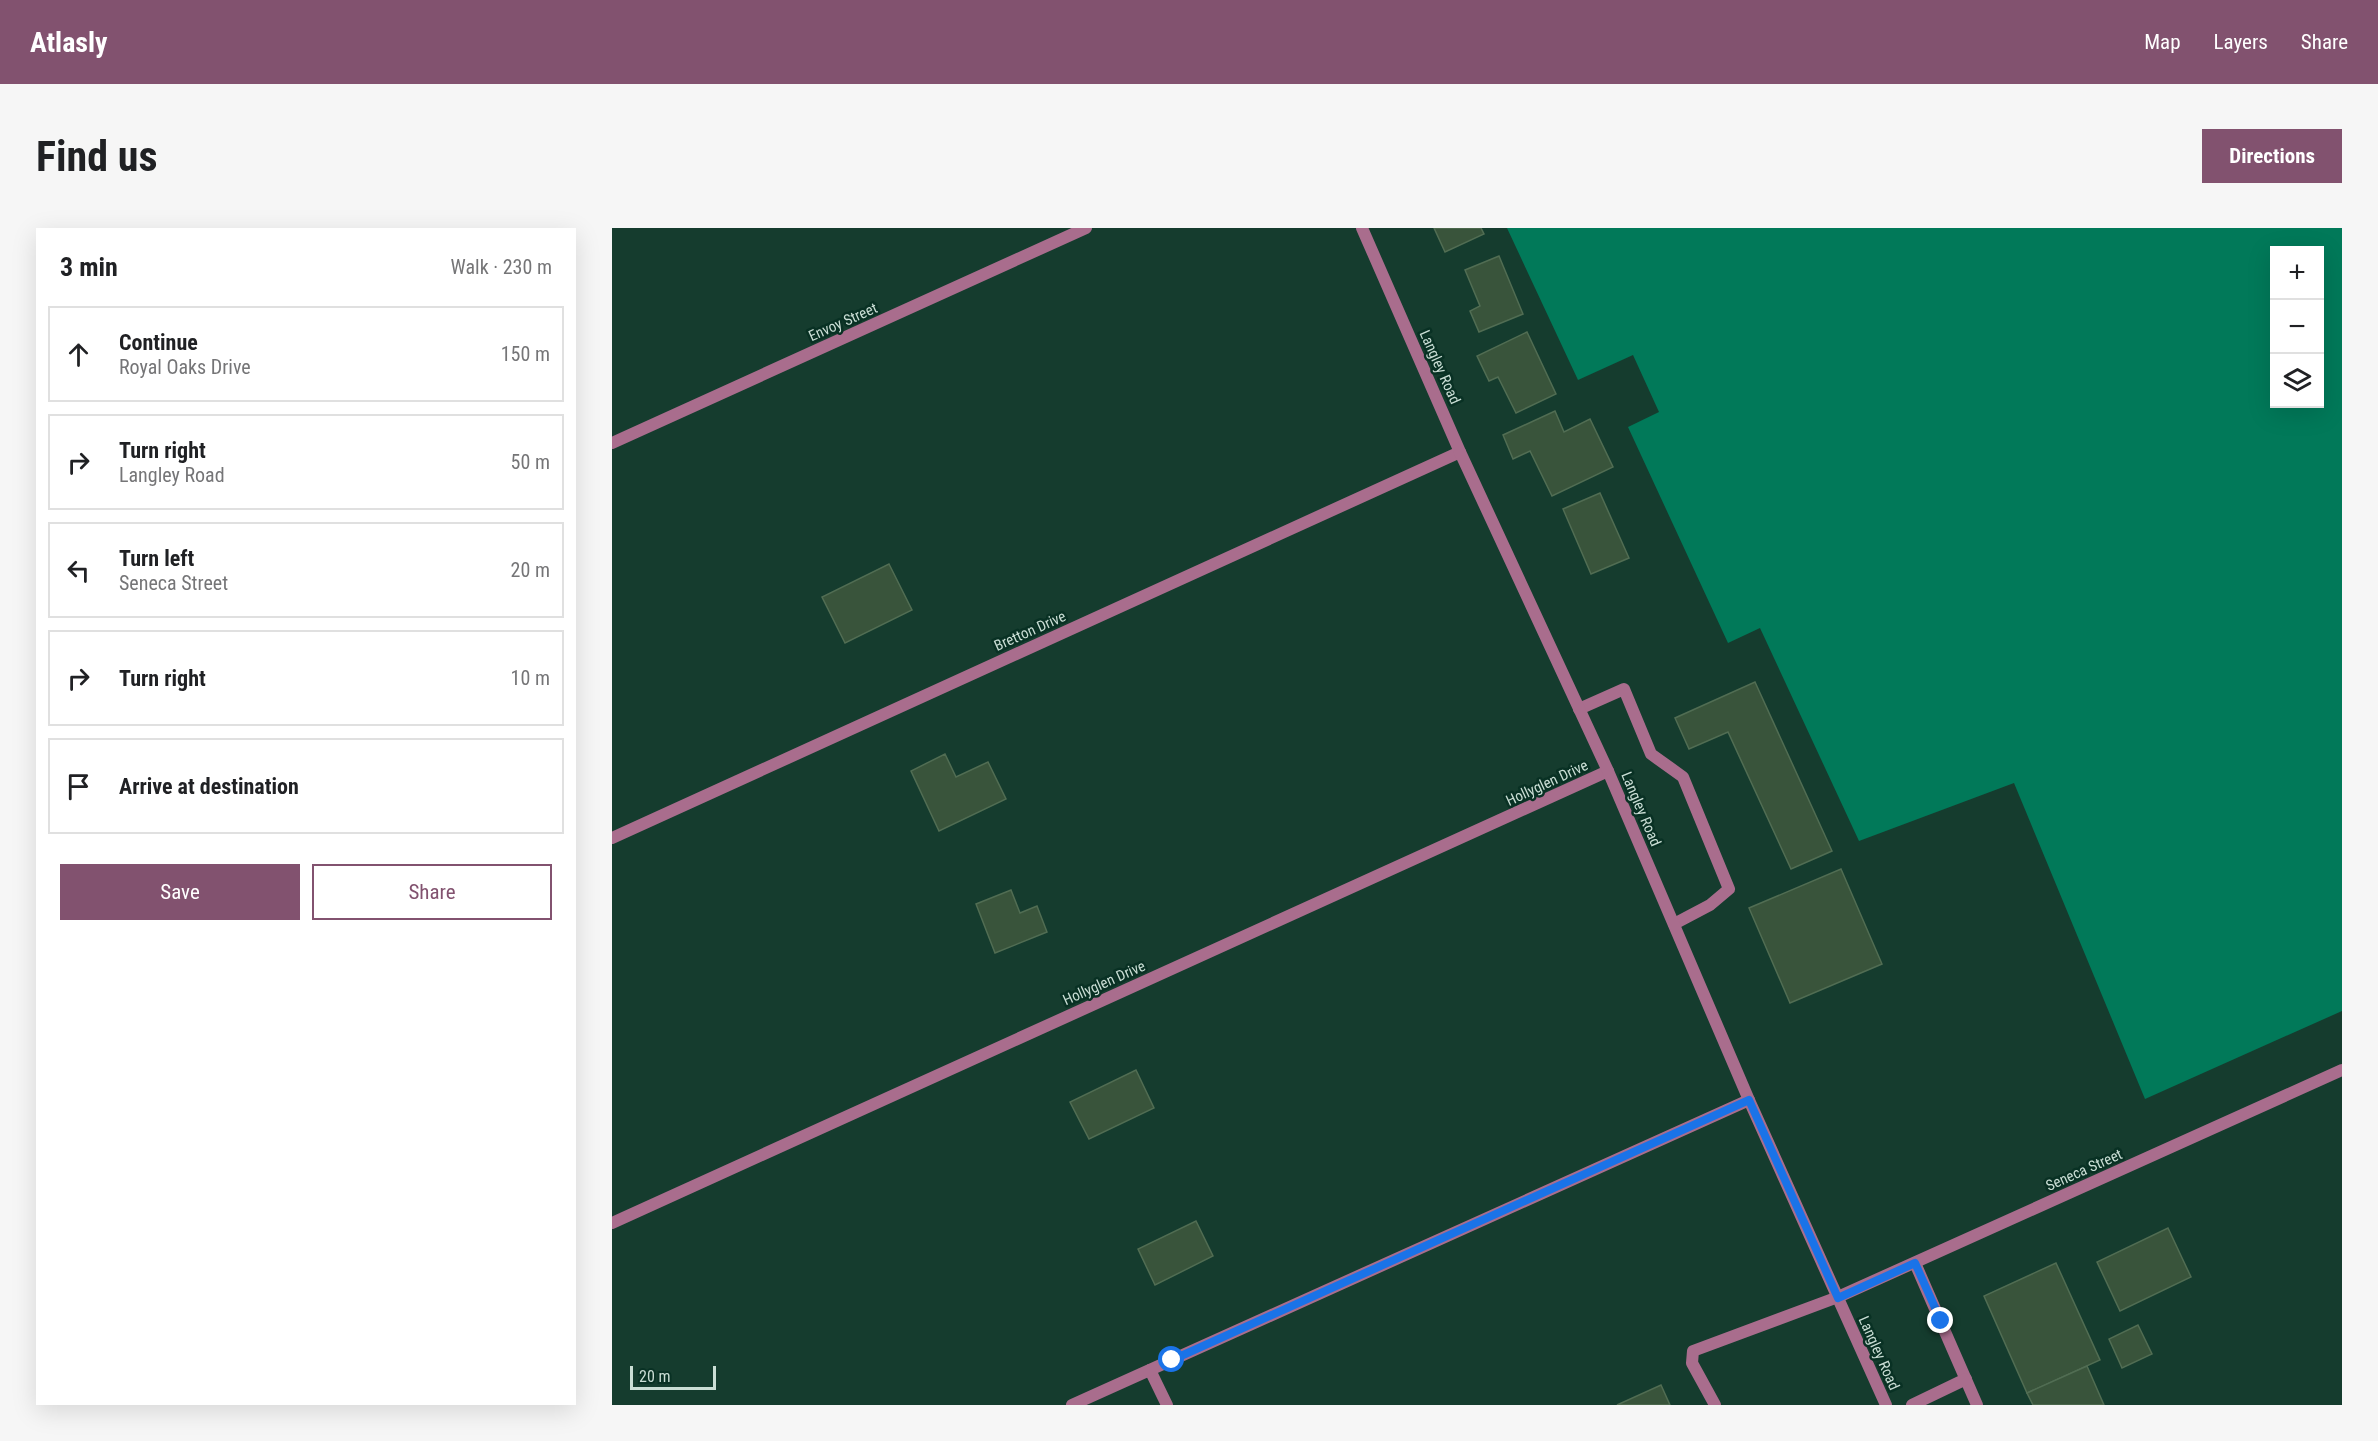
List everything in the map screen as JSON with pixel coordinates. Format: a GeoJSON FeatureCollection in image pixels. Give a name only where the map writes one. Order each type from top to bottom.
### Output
{"type":"FeatureCollection","features":[{"type":"Feature","properties":{"kind":"street","name":"Envoy Street"},"geometry":{"type":"LineString","coordinates":[[612,443],[1086,228]]}},
{"type":"Feature","properties":{"kind":"street","name":"Langley Road"},"geometry":{"type":"LineString","coordinates":[[1362,228],[1460,452],[1608,771],[1749,1100],[1886,1405]]}},
{"type":"Feature","properties":{"kind":"street","name":"Bretton Drive"},"geometry":{"type":"LineString","coordinates":[[612,838],[1460,452]]}},
{"type":"Feature","properties":{"kind":"street"},"geometry":{"type":"LineString","coordinates":[[1580,709],[1624,689],[1651,754],[1683,777],[1730,889],[1710,905],[1674,924]]}},
{"type":"Feature","properties":{"kind":"street","name":"Hollyglen Drive"},"geometry":{"type":"LineString","coordinates":[[612,1223],[1608,771]]}},
{"type":"Feature","properties":{"kind":"street","name":"Seneca Street"},"geometry":{"type":"LineString","coordinates":[[1715,1405],[1692,1363],[1694,1351],[1838,1298],[2342,1070]]}},
{"type":"Feature","properties":{"kind":"street"},"geometry":{"type":"LineString","coordinates":[[1072,1405],[1749,1100]]}},
{"type":"Feature","properties":{"kind":"street"},"geometry":{"type":"LineString","coordinates":[[1915,1263],[1977,1405]]}},
{"type":"Feature","properties":{"kind":"street"},"geometry":{"type":"LineString","coordinates":[[1150,1370],[1167,1405]]}},
{"type":"Feature","properties":{"kind":"street"},"geometry":{"type":"LineString","coordinates":[[1912,1405],[1966,1379]]}},
{"type":"Feature","properties":{"kind":"green space"},"geometry":{"type":"Polygon","coordinates":[[[1507,228],[2342,228],[2342,1011],[2145,1099],[2014,783],[1859,841],[1760,628],[1728,643],[1628,427],[1659,412],[1633,355],[1578,380],[1507,228]]]}},
{"type":"Feature","properties":{"kind":"building"},"geometry":{"type":"Polygon","coordinates":[[[1434,228],[1481,228],[1484,234],[1445,252],[1434,228]]]}},
{"type":"Feature","properties":{"kind":"building"},"geometry":{"type":"Polygon","coordinates":[[[1499,256],[1523,314],[1479,332],[1470,311],[1480,306],[1465,270],[1499,256]]]}},
{"type":"Feature","properties":{"kind":"building"},"geometry":{"type":"Polygon","coordinates":[[[1527,332],[1556,394],[1516,413],[1498,377],[1489,381],[1477,356],[1527,332]]]}},
{"type":"Feature","properties":{"kind":"building"},"geometry":{"type":"Polygon","coordinates":[[[1555,411],[1564,432],[1590,419],[1613,467],[1552,496],[1530,451],[1513,459],[1503,435],[1555,411]]]}},
{"type":"Feature","properties":{"kind":"building"},"geometry":{"type":"Polygon","coordinates":[[[1600,493],[1629,558],[1591,574],[1563,509],[1600,493]]]}},
{"type":"Feature","properties":{"kind":"building"},"geometry":{"type":"Polygon","coordinates":[[[889,564],[912,610],[845,643],[822,597],[889,564]]]}},
{"type":"Feature","properties":{"kind":"building"},"geometry":{"type":"Polygon","coordinates":[[[1755,682],[1832,851],[1791,869],[1728,732],[1689,749],[1675,718],[1755,682]]]}},
{"type":"Feature","properties":{"kind":"building"},"geometry":{"type":"Polygon","coordinates":[[[945,754],[956,777],[988,762],[1006,799],[939,831],[911,771],[945,754]]]}},
{"type":"Feature","properties":{"kind":"building"},"geometry":{"type":"Polygon","coordinates":[[[1841,869],[1882,964],[1790,1003],[1749,908],[1841,869]]]}},
{"type":"Feature","properties":{"kind":"building"},"geometry":{"type":"Polygon","coordinates":[[[1011,890],[1020,913],[1037,906],[1047,932],[995,953],[976,904],[1011,890]]]}},
{"type":"Feature","properties":{"kind":"building"},"geometry":{"type":"Polygon","coordinates":[[[1136,1070],[1154,1108],[1089,1139],[1070,1102],[1136,1070]]]}},
{"type":"Feature","properties":{"kind":"building"},"geometry":{"type":"Polygon","coordinates":[[[1196,1221],[1213,1256],[1155,1285],[1138,1249],[1196,1221]]]}},
{"type":"Feature","properties":{"kind":"building"},"geometry":{"type":"Polygon","coordinates":[[[2168,1228],[2191,1277],[2120,1311],[2097,1262],[2168,1228]]]}},
{"type":"Feature","properties":{"kind":"building"},"geometry":{"type":"Polygon","coordinates":[[[2056,1263],[2100,1360],[2027,1393],[1984,1296],[2056,1263]]]}},
{"type":"Feature","properties":{"kind":"building"},"geometry":{"type":"Polygon","coordinates":[[[2138,1325],[2152,1354],[2122,1368],[2109,1339],[2138,1325]]]}},
{"type":"Feature","properties":{"kind":"building"},"geometry":{"type":"Polygon","coordinates":[[[2087,1366],[2104,1405],[2033,1405],[2027,1393],[2087,1366]]]}},
{"type":"Feature","properties":{"kind":"building"},"geometry":{"type":"Polygon","coordinates":[[[1661,1385],[1670,1405],[1617,1405],[1661,1385]]]}},
{"type":"Feature","properties":{"kind":"route"},"geometry":{"type":"LineString","coordinates":[[1172,1360],[1749,1100],[1838,1298],[1915,1263],[1941,1321]]}}]}
